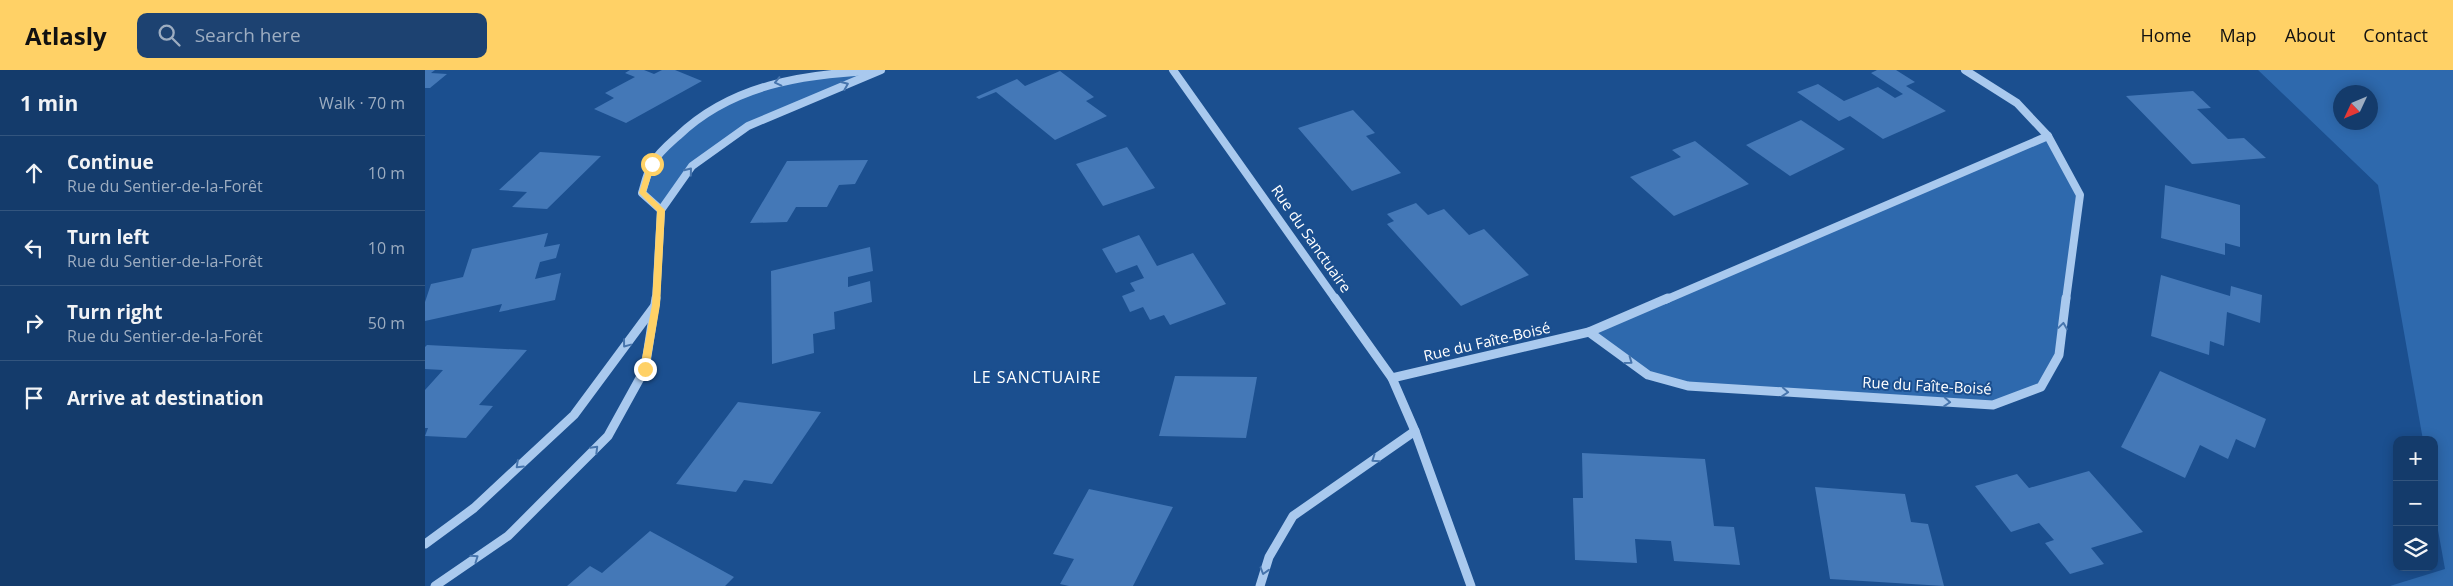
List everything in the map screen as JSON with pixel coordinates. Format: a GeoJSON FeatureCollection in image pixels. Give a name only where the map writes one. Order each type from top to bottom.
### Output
{"type":"FeatureCollection","features":[{"type":"Feature","properties":{"kind":"street"},"geometry":{"type":"LineString","coordinates":[[661,210],[642,193],[652,164],[677,136],[704,114],[736,96],[774,82],[837,72],[880,70]]}},
{"type":"Feature","properties":{"kind":"street"},"geometry":{"type":"LineString","coordinates":[[435,586],[509,536],[608,436],[645,369],[656,305],[661,210],[692,166],[748,126],[880,70]]}},
{"type":"Feature","properties":{"kind":"street","name":"Rue du Sanctuaire"},"geometry":{"type":"LineString","coordinates":[[1173,70],[1392,378],[1415,431],[1471,586]]}},
{"type":"Feature","properties":{"kind":"street","name":"Rue du Faîte-Boisé"},"geometry":{"type":"LineString","coordinates":[[1589,332],[1648,374],[1688,386],[1993,405],[2041,387],[2059,355],[2080,195],[2048,136],[2017,102],[1965,70]]}},
{"type":"Feature","properties":{"kind":"street","name":"Rue du Faîte-Boisé"},"geometry":{"type":"LineString","coordinates":[[1392,378],[1589,332],[2048,136]]}},
{"type":"Feature","properties":{"kind":"street"},"geometry":{"type":"LineString","coordinates":[[425,544],[474,508],[574,414],[656,305]]}},
{"type":"Feature","properties":{"kind":"street"},"geometry":{"type":"LineString","coordinates":[[1260,586],[1269,557],[1293,516],[1415,431]]}},
{"type":"Feature","properties":{"kind":"shaded area"},"geometry":{"type":"Polygon","coordinates":[[[2258,70],[2453,70],[2453,586],[2390,586],[2445,569],[2438,530],[2438,436],[2422,436],[2378,185],[2258,70]]]}},
{"type":"Feature","properties":{"kind":"shaded area"},"geometry":{"type":"Polygon","coordinates":[[[878,71],[748,126],[692,166],[661,210],[642,193],[652,164],[704,114],[774,82],[878,71]]]}},
{"type":"Feature","properties":{"kind":"shaded area"},"geometry":{"type":"Polygon","coordinates":[[[2048,136],[2080,195],[2059,355],[2041,387],[1993,405],[1688,386],[1648,375],[1589,332],[2048,136]]]}},
{"type":"Feature","properties":{"kind":"building"},"geometry":{"type":"Polygon","coordinates":[[[425,70],[435,70],[431,73],[447,74],[430,88],[425,88],[425,70]]]}},
{"type":"Feature","properties":{"kind":"building"},"geometry":{"type":"Polygon","coordinates":[[[630,70],[644,70],[654,74],[662,70],[675,70],[702,81],[626,123],[594,109],[614,98],[605,93],[635,77],[625,73],[630,70]]]}},
{"type":"Feature","properties":{"kind":"building"},"geometry":{"type":"Polygon","coordinates":[[[1877,70],[1896,70],[1915,82],[1906,86],[1946,111],[1883,139],[1850,116],[1839,121],[1797,92],[1818,84],[1844,101],[1878,87],[1895,98],[1903,94],[1871,73],[1877,70]]]}},
{"type":"Feature","properties":{"kind":"building"},"geometry":{"type":"Polygon","coordinates":[[[1060,71],[1094,97],[1086,101],[1107,116],[1055,140],[996,92],[979,99],[976,97],[1017,79],[1025,86],[1060,71]]]}},
{"type":"Feature","properties":{"kind":"building"},"geometry":{"type":"Polygon","coordinates":[[[2193,91],[2211,108],[2197,109],[2228,139],[2244,138],[2266,158],[2192,164],[2126,96],[2193,91]]]}},
{"type":"Feature","properties":{"kind":"building"},"geometry":{"type":"Polygon","coordinates":[[[1353,110],[1375,133],[1366,136],[1401,173],[1352,191],[1298,128],[1353,110]]]}},
{"type":"Feature","properties":{"kind":"building"},"geometry":{"type":"Polygon","coordinates":[[[1801,120],[1845,149],[1790,176],[1746,145],[1801,120]]]}},
{"type":"Feature","properties":{"kind":"building"},"geometry":{"type":"Polygon","coordinates":[[[1695,141],[1749,184],[1674,216],[1630,177],[1681,157],[1672,150],[1695,141]]]}},
{"type":"Feature","properties":{"kind":"building"},"geometry":{"type":"Polygon","coordinates":[[[1127,147],[1155,188],[1103,206],[1076,164],[1127,147]]]}},
{"type":"Feature","properties":{"kind":"building"},"geometry":{"type":"Polygon","coordinates":[[[540,152],[601,156],[547,209],[512,207],[527,192],[499,190],[540,152]]]}},
{"type":"Feature","properties":{"kind":"building"},"geometry":{"type":"Polygon","coordinates":[[[868,160],[855,184],[839,185],[827,207],[796,207],[787,222],[750,223],[787,161],[868,160]]]}},
{"type":"Feature","properties":{"kind":"building"},"geometry":{"type":"Polygon","coordinates":[[[2165,185],[2240,205],[2240,247],[2225,243],[2225,255],[2161,238],[2165,185]]]}},
{"type":"Feature","properties":{"kind":"building"},"geometry":{"type":"Polygon","coordinates":[[[1416,203],[1428,215],[1444,209],[1469,235],[1484,229],[1529,275],[1461,306],[1387,224],[1394,221],[1387,214],[1416,203]]]}},
{"type":"Feature","properties":{"kind":"building"},"geometry":{"type":"Polygon","coordinates":[[[548,233],[544,247],[560,244],[556,258],[540,262],[535,279],[561,273],[555,300],[499,312],[502,304],[425,321],[425,302],[431,284],[463,277],[472,249],[548,233]]]}},
{"type":"Feature","properties":{"kind":"building"},"geometry":{"type":"Polygon","coordinates":[[[1139,235],[1157,266],[1193,253],[1226,304],[1170,325],[1164,315],[1150,320],[1143,307],[1130,312],[1122,296],[1135,291],[1130,283],[1144,278],[1137,265],[1116,273],[1102,249],[1139,235]]]}},
{"type":"Feature","properties":{"kind":"building"},"geometry":{"type":"Polygon","coordinates":[[[870,247],[873,271],[848,277],[848,287],[870,281],[872,302],[834,312],[835,329],[813,334],[814,353],[772,364],[771,271],[870,247]]]}},
{"type":"Feature","properties":{"kind":"building"},"geometry":{"type":"Polygon","coordinates":[[[2161,275],[2230,296],[2231,286],[2262,295],[2260,323],[2227,312],[2224,346],[2210,341],[2209,355],[2151,336],[2161,275]]]}},
{"type":"Feature","properties":{"kind":"building"},"geometry":{"type":"Polygon","coordinates":[[[427,345],[527,350],[479,405],[493,406],[466,438],[425,436],[428,428],[425,428],[425,390],[443,370],[425,369],[425,347],[427,345]]]}},
{"type":"Feature","properties":{"kind":"building"},"geometry":{"type":"Polygon","coordinates":[[[2160,371],[2266,419],[2255,448],[2236,439],[2228,459],[2200,445],[2185,478],[2121,447],[2160,371]]]}},
{"type":"Feature","properties":{"kind":"building"},"geometry":{"type":"Polygon","coordinates":[[[1175,376],[1257,377],[1246,438],[1159,436],[1175,376]]]}},
{"type":"Feature","properties":{"kind":"building"},"geometry":{"type":"Polygon","coordinates":[[[738,402],[821,412],[772,484],[744,480],[736,492],[676,484],[738,402]]]}},
{"type":"Feature","properties":{"kind":"building"},"geometry":{"type":"Polygon","coordinates":[[[1582,453],[1705,459],[1714,526],[1734,527],[1740,565],[1674,561],[1671,541],[1635,539],[1637,563],[1575,560],[1573,498],[1583,498],[1582,453]]]}},
{"type":"Feature","properties":{"kind":"building"},"geometry":{"type":"Polygon","coordinates":[[[2089,471],[2143,532],[2091,548],[2104,564],[2070,574],[2045,543],[2054,540],[2039,523],[2011,532],[1975,486],[2017,474],[2029,488],[2089,471]]]}},
{"type":"Feature","properties":{"kind":"building"},"geometry":{"type":"Polygon","coordinates":[[[1815,487],[1905,494],[1911,522],[1928,524],[1944,586],[1830,579],[1815,487]]]}},
{"type":"Feature","properties":{"kind":"building"},"geometry":{"type":"Polygon","coordinates":[[[1089,489],[1173,507],[1133,586],[1069,586],[1060,584],[1074,559],[1053,554],[1089,489]]]}},
{"type":"Feature","properties":{"kind":"building"},"geometry":{"type":"Polygon","coordinates":[[[650,531],[734,577],[725,586],[567,586],[590,566],[602,573],[650,531]]]}},
{"type":"Feature","properties":{"kind":"district","name":"LE SANCTUAIRE"},"geometry":{"type":"Point","coordinates":[1037,377]}},
{"type":"Feature","properties":{"kind":"route"},"geometry":{"type":"LineString","coordinates":[[645,369],[656,305],[661,210],[642,193],[652,164]]}}]}
